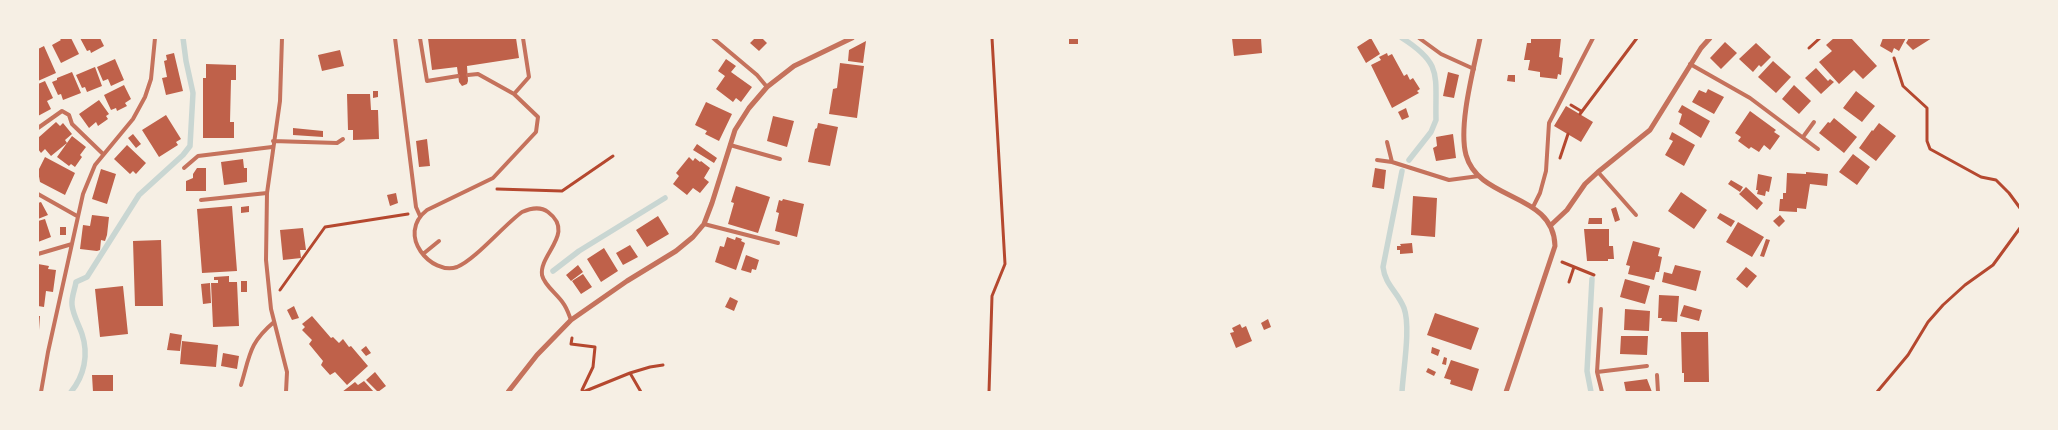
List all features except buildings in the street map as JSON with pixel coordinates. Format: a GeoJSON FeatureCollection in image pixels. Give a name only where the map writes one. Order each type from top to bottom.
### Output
{"type":"FeatureCollection","features":[{"type":"Feature","properties":{"kind":"street"},"geometry":{"type":"LineString","coordinates":[[508,392],[537,355],[571,320],[676,251],[693,237],[704,224],[735,130],[749,108],[767,87],[794,66],[852,38]]}},
{"type":"Feature","properties":{"kind":"street"},"geometry":{"type":"LineString","coordinates":[[1480,38],[1466,115],[1464,143],[1466,156],[1471,167],[1489,184],[1543,215],[1551,225],[1554,235],[1554,246],[1506,392]]}},
{"type":"Feature","properties":{"kind":"street"},"geometry":{"type":"LineString","coordinates":[[1551,225],[1567,210],[1585,184],[1650,130],[1690,64],[1710,38]]}},
{"type":"Feature","properties":{"kind":"lane"},"geometry":{"type":"LineString","coordinates":[[40,392],[77,216],[89,178],[103,154],[134,119],[145,97],[152,79],[155,38]]}},
{"type":"Feature","properties":{"kind":"lane"},"geometry":{"type":"LineString","coordinates":[[282,38],[280,101],[267,193],[266,260],[269,295],[274,322],[287,372],[286,392]]}},
{"type":"Feature","properties":{"kind":"lane"},"geometry":{"type":"LineString","coordinates":[[395,38],[416,207],[420,216]]}},
{"type":"Feature","properties":{"kind":"lane"},"geometry":{"type":"LineString","coordinates":[[420,38],[427,81],[458,76]]}},
{"type":"Feature","properties":{"kind":"lane"},"geometry":{"type":"LineString","coordinates":[[514,94],[529,77],[523,38]]}},
{"type":"Feature","properties":{"kind":"lane"},"geometry":{"type":"LineString","coordinates":[[713,38],[757,75],[767,87]]}},
{"type":"Feature","properties":{"kind":"lane"},"geometry":{"type":"LineString","coordinates":[[1419,38],[1442,54],[1474,69]]}},
{"type":"Feature","properties":{"kind":"lane"},"geometry":{"type":"LineString","coordinates":[[1533,208],[1540,193],[1546,171],[1549,123],[1593,38]]}},
{"type":"Feature","properties":{"kind":"lane"},"geometry":{"type":"LineString","coordinates":[[1690,64],[1750,98],[1818,149]]}},
{"type":"Feature","properties":{"kind":"lane"},"geometry":{"type":"LineString","coordinates":[[468,75],[478,74],[514,94],[538,117],[536,132],[493,178],[427,210],[420,216],[415,223],[413,232],[415,240],[423,254],[433,263],[441,267],[456,268],[469,260],[522,212],[532,208],[540,208],[554,217],[558,227],[556,245],[542,269],[543,278],[564,304],[571,320]]}},
{"type":"Feature","properties":{"kind":"lane"},"geometry":{"type":"LineString","coordinates":[[38,128],[62,111],[68,115],[72,124],[103,154]]}},
{"type":"Feature","properties":{"kind":"lane"},"geometry":{"type":"LineString","coordinates":[[1802,136],[1814,122]]}},
{"type":"Feature","properties":{"kind":"lane"},"geometry":{"type":"LineString","coordinates":[[273,141],[337,143],[343,139]]}},
{"type":"Feature","properties":{"kind":"lane"},"geometry":{"type":"LineString","coordinates":[[1387,142],[1392,162]]}},
{"type":"Feature","properties":{"kind":"lane"},"geometry":{"type":"LineString","coordinates":[[730,145],[780,159]]}},
{"type":"Feature","properties":{"kind":"lane"},"geometry":{"type":"LineString","coordinates":[[184,168],[198,156],[272,147]]}},
{"type":"Feature","properties":{"kind":"lane"},"geometry":{"type":"LineString","coordinates":[[1377,160],[1392,162],[1449,180],[1479,176]]}},
{"type":"Feature","properties":{"kind":"lane"},"geometry":{"type":"LineString","coordinates":[[1598,172],[1636,216]]}},
{"type":"Feature","properties":{"kind":"lane"},"geometry":{"type":"LineString","coordinates":[[201,200],[267,193]]}},
{"type":"Feature","properties":{"kind":"lane"},"geometry":{"type":"LineString","coordinates":[[38,194],[77,216]]}},
{"type":"Feature","properties":{"kind":"lane"},"geometry":{"type":"LineString","coordinates":[[704,224],[778,243]]}},
{"type":"Feature","properties":{"kind":"lane"},"geometry":{"type":"LineString","coordinates":[[423,254],[439,241]]}},
{"type":"Feature","properties":{"kind":"lane"},"geometry":{"type":"LineString","coordinates":[[38,254],[72,244]]}},
{"type":"Feature","properties":{"kind":"lane"},"geometry":{"type":"LineString","coordinates":[[1601,309],[1597,372],[1602,392]]}},
{"type":"Feature","properties":{"kind":"lane"},"geometry":{"type":"LineString","coordinates":[[241,385],[253,345],[260,334],[274,322]]}},
{"type":"Feature","properties":{"kind":"lane"},"geometry":{"type":"LineString","coordinates":[[1597,372],[1647,366]]}},
{"type":"Feature","properties":{"kind":"lane"},"geometry":{"type":"LineString","coordinates":[[1657,375],[1658,392]]}},
{"type":"Feature","properties":{"kind":"path"},"geometry":{"type":"LineString","coordinates":[[989,392],[992,296],[1005,264],[992,38]]}},
{"type":"Feature","properties":{"kind":"path"},"geometry":{"type":"LineString","coordinates":[[1580,114],[1637,38]]}},
{"type":"Feature","properties":{"kind":"path"},"geometry":{"type":"LineString","coordinates":[[1809,48],[1820,38]]}},
{"type":"Feature","properties":{"kind":"path"},"geometry":{"type":"LineString","coordinates":[[1894,58],[1902,86],[1927,108],[1929,124],[1927,141],[1930,149],[1981,177],[1996,180],[2009,192],[2020,208]]}},
{"type":"Feature","properties":{"kind":"path"},"geometry":{"type":"LineString","coordinates":[[1562,147],[1568,134]]}},
{"type":"Feature","properties":{"kind":"path"},"geometry":{"type":"LineString","coordinates":[[493,189],[562,191],[613,156]]}},
{"type":"Feature","properties":{"kind":"path"},"geometry":{"type":"LineString","coordinates":[[269,295],[278,293],[325,226],[408,214]]}},
{"type":"Feature","properties":{"kind":"path"},"geometry":{"type":"LineString","coordinates":[[1877,392],[1908,355],[1928,322],[1965,285],[1993,265],[2020,228]]}},
{"type":"Feature","properties":{"kind":"path"},"geometry":{"type":"LineString","coordinates":[[1550,258],[1594,275]]}},
{"type":"Feature","properties":{"kind":"path"},"geometry":{"type":"LineString","coordinates":[[1569,282],[1574,267]]}},
{"type":"Feature","properties":{"kind":"path"},"geometry":{"type":"LineString","coordinates":[[571,320],[573,330],[571,344],[595,347],[592,367],[582,390],[583,392],[630,373],[663,365]]}},
{"type":"Feature","properties":{"kind":"path"},"geometry":{"type":"LineString","coordinates":[[630,373],[641,392]]}},
{"type":"Feature","properties":{"kind":"waterway"},"geometry":{"type":"LineString","coordinates":[[71,392],[82,372],[85,357],[84,342],[72,305],[76,282],[87,277],[139,195],[183,155],[190,146],[193,93],[183,38]]}},
{"type":"Feature","properties":{"kind":"waterway"},"geometry":{"type":"LineString","coordinates":[[1402,38],[1424,55],[1431,64],[1436,81],[1436,120],[1431,132],[1409,160]]}},
{"type":"Feature","properties":{"kind":"waterway"},"geometry":{"type":"LineString","coordinates":[[1402,171],[1383,267],[1386,279],[1401,302],[1406,316],[1407,337],[1402,392]]}},
{"type":"Feature","properties":{"kind":"waterway"},"geometry":{"type":"LineString","coordinates":[[553,271],[579,251],[665,198]]}},
{"type":"Feature","properties":{"kind":"waterway"},"geometry":{"type":"LineString","coordinates":[[1591,392],[1587,371],[1592,279]]}}]}
